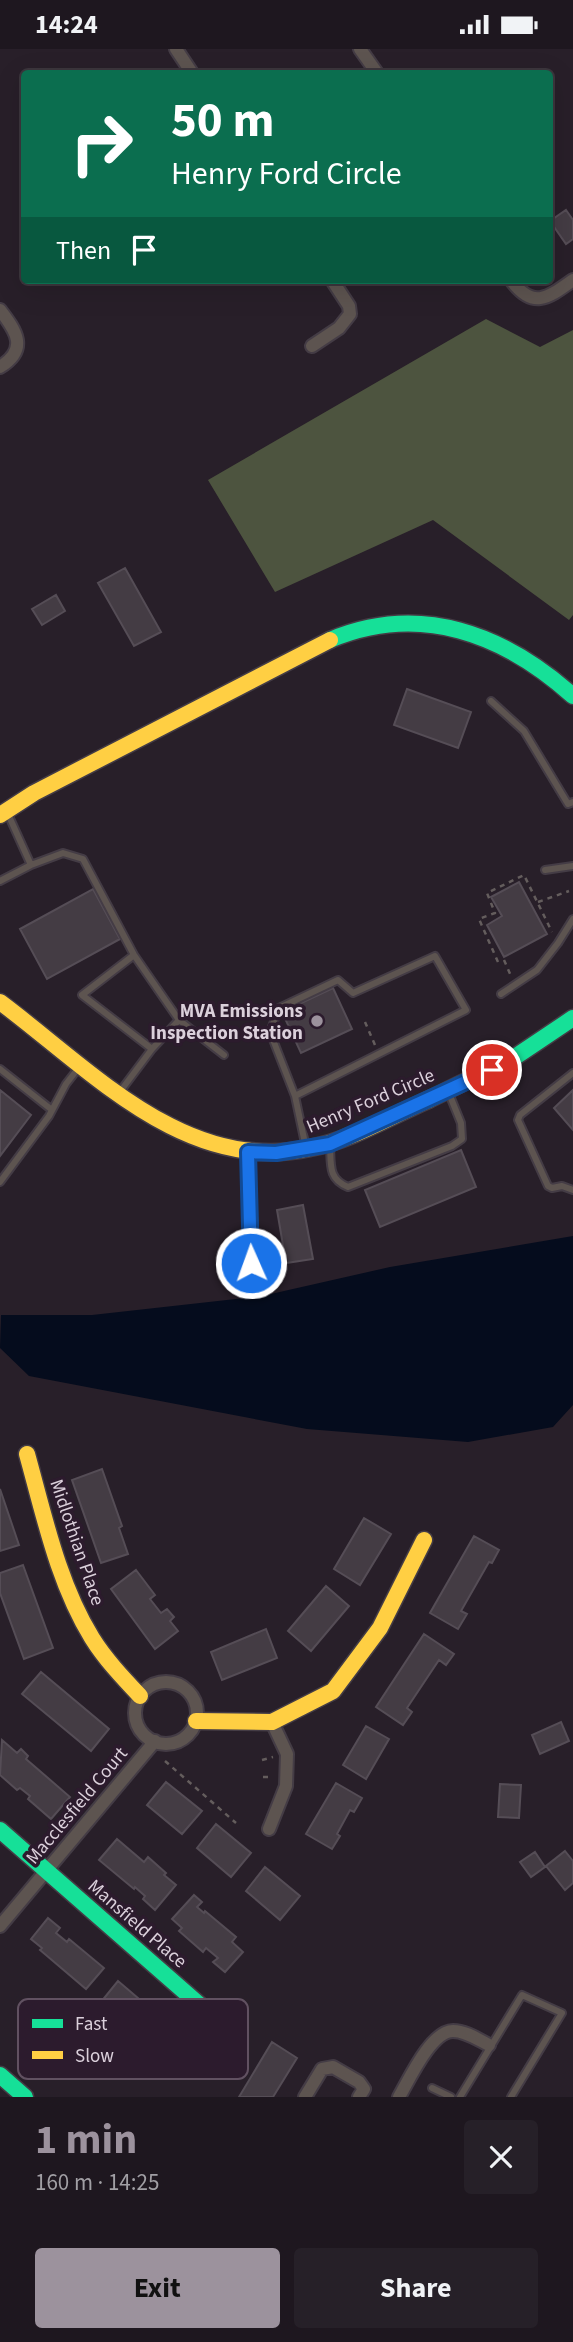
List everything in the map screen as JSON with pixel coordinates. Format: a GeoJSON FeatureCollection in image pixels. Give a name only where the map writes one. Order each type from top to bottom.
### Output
{"type":"FeatureCollection","features":[{"type":"Feature","properties":{"kind":"street"},"geometry":{"type":"LineString","coordinates":[[176,49],[190,70]]}},
{"type":"Feature","properties":{"kind":"street"},"geometry":{"type":"LineString","coordinates":[[360,49],[375,70]]}},
{"type":"Feature","properties":{"kind":"street"},"geometry":{"type":"LineString","coordinates":[[515,284],[526,296],[546,299],[573,280]]}},
{"type":"Feature","properties":{"kind":"street"},"geometry":{"type":"LineString","coordinates":[[312,347],[339,328],[350,314],[349,306],[335,284]]}},
{"type":"Feature","properties":{"kind":"street"},"geometry":{"type":"LineString","coordinates":[[0,310],[17,334],[18,343],[13,355],[0,367]]}},
{"type":"Feature","properties":{"kind":"street"},"geometry":{"type":"LineString","coordinates":[[3,812],[292,658],[332,639],[375,625],[424,622],[480,636],[541,670],[573,696]]}},
{"type":"Feature","properties":{"kind":"street","name":"Henry Ford Circle"},"geometry":{"type":"LineString","coordinates":[[0,1002],[118,1095],[168,1127],[197,1139],[248,1152],[276,1153],[330,1144],[448,1091],[533,1048],[572,1022]]}},
{"type":"Feature","properties":{"kind":"street","name":"Midlothian Place"},"geometry":{"type":"LineString","coordinates":[[27,1454],[60,1562],[86,1628],[108,1662],[140,1696]]}},
{"type":"Feature","properties":{"kind":"street"},"geometry":{"type":"LineString","coordinates":[[196,1721],[272,1721],[332,1691],[380,1628],[424,1540]]}},
{"type":"Feature","properties":{"kind":"street"},"geometry":{"type":"LineString","coordinates":[[161,1682],[174,1683],[192,1696],[197,1709],[196,1721],[181,1739],[169,1744],[155,1741],[140,1730],[136,1720],[136,1704],[146,1689],[161,1682]]}},
{"type":"Feature","properties":{"kind":"street"},"geometry":{"type":"LineString","coordinates":[[269,1829],[286,1786],[287,1754],[272,1721]]}},
{"type":"Feature","properties":{"kind":"street","name":"Macclesfield Court"},"geometry":{"type":"LineString","coordinates":[[0,1926],[155,1741]]}},
{"type":"Feature","properties":{"kind":"street","name":"Mansfield Place"},"geometry":{"type":"LineString","coordinates":[[0,1830],[193,1999]]}},
{"type":"Feature","properties":{"kind":"street"},"geometry":{"type":"LineString","coordinates":[[399,2097],[432,2044],[443,2033],[463,2033],[489,2045]]}},
{"type":"Feature","properties":{"kind":"street"},"geometry":{"type":"LineString","coordinates":[[305,2097],[322,2069],[333,2067],[359,2082],[364,2089],[359,2097]]}},
{"type":"Feature","properties":{"kind":"street"},"geometry":{"type":"LineString","coordinates":[[0,2075],[25,2097]]}},
{"type":"Feature","properties":{"kind":"lane"},"geometry":{"type":"LineString","coordinates":[[491,701],[524,731],[568,804],[573,802]]}},
{"type":"Feature","properties":{"kind":"lane"},"geometry":{"type":"LineString","coordinates":[[3,812],[32,865]]}},
{"type":"Feature","properties":{"kind":"lane"},"geometry":{"type":"LineString","coordinates":[[0,881],[63,853],[83,859],[134,955],[179,1020],[224,1055]]}},
{"type":"Feature","properties":{"kind":"lane"},"geometry":{"type":"LineString","coordinates":[[545,870],[573,866]]}},
{"type":"Feature","properties":{"kind":"lane"},"geometry":{"type":"LineString","coordinates":[[501,994],[537,970],[573,919]]}},
{"type":"Feature","properties":{"kind":"lane"},"geometry":{"type":"LineString","coordinates":[[134,955],[82,995],[152,1049]]}},
{"type":"Feature","properties":{"kind":"lane"},"geometry":{"type":"LineString","coordinates":[[295,1096],[466,1010],[435,956],[353,993],[338,980],[279,1008],[270,1032],[295,1096],[307,1149]]}},
{"type":"Feature","properties":{"kind":"lane"},"geometry":{"type":"LineString","coordinates":[[118,1095],[152,1049],[179,1020]]}},
{"type":"Feature","properties":{"kind":"lane"},"geometry":{"type":"LineString","coordinates":[[0,1182],[81,1065]]}},
{"type":"Feature","properties":{"kind":"lane"},"geometry":{"type":"LineString","coordinates":[[0,1069],[52,1109]]}},
{"type":"Feature","properties":{"kind":"lane"},"geometry":{"type":"LineString","coordinates":[[573,1073],[520,1115],[518,1120],[548,1186],[562,1186],[573,1190]]}},
{"type":"Feature","properties":{"kind":"lane"},"geometry":{"type":"LineString","coordinates":[[330,1144],[332,1174],[338,1183],[348,1187],[452,1146],[461,1139],[461,1123],[448,1091]]}},
{"type":"Feature","properties":{"kind":"lane"},"geometry":{"type":"LineString","coordinates":[[248,1152],[251,1263]]}},
{"type":"Feature","properties":{"kind":"lane"},"geometry":{"type":"LineString","coordinates":[[460,2097],[489,2045],[522,1995],[562,2013],[510,2097]]}},
{"type":"Feature","properties":{"kind":"lane"},"geometry":{"type":"LineString","coordinates":[[432,2088],[450,2097]]}},
{"type":"Feature","properties":{"kind":"path"},"geometry":{"type":"LineString","coordinates":[[498,962],[479,919],[495,913],[487,893],[524,875],[552,932]]}},
{"type":"Feature","properties":{"kind":"path"},"geometry":{"type":"LineString","coordinates":[[538,902],[569,891]]}},
{"type":"Feature","properties":{"kind":"path"},"geometry":{"type":"LineString","coordinates":[[504,960],[514,985]]}},
{"type":"Feature","properties":{"kind":"path"},"geometry":{"type":"LineString","coordinates":[[365,1022],[379,1053]]}},
{"type":"Feature","properties":{"kind":"path"},"geometry":{"type":"LineString","coordinates":[[165,1761],[236,1823]]}},
{"type":"Feature","properties":{"kind":"green space"},"geometry":{"type":"Polygon","coordinates":[[[486,319],[540,347],[573,330],[573,615],[569,620],[433,520],[275,592],[208,480],[486,319]]]}},
{"type":"Feature","properties":{"kind":"water"},"geometry":{"type":"Polygon","coordinates":[[[573,1236],[573,1405],[553,1427],[468,1442],[307,1429],[29,1376],[0,1348],[1,1315],[92,1315],[262,1296],[390,1267],[573,1236]]]}},
{"type":"Feature","properties":{"kind":"building"},"geometry":{"type":"Polygon","coordinates":[[[566,210],[573,220],[573,239],[566,244],[553,225],[553,219],[566,210]]]}},
{"type":"Feature","properties":{"kind":"building"},"geometry":{"type":"Polygon","coordinates":[[[125,568],[161,632],[134,646],[98,583],[125,568]]]}},
{"type":"Feature","properties":{"kind":"building"},"geometry":{"type":"Polygon","coordinates":[[[56,595],[65,611],[42,625],[32,609],[56,595]]]}},
{"type":"Feature","properties":{"kind":"building"},"geometry":{"type":"Polygon","coordinates":[[[407,689],[471,712],[458,748],[394,725],[407,689]]]}},
{"type":"Feature","properties":{"kind":"building"},"geometry":{"type":"Polygon","coordinates":[[[519,882],[547,934],[504,957],[487,925],[502,916],[491,897],[519,882]]]}},
{"type":"Feature","properties":{"kind":"building"},"geometry":{"type":"Polygon","coordinates":[[[93,889],[120,939],[47,979],[20,929],[93,889]]]}},
{"type":"Feature","properties":{"kind":"building","name":"MVA Emissions Inspection Station"},"geometry":{"type":"Polygon","coordinates":[[[333,988],[352,1029],[301,1053],[282,1012],[333,988]]]}},
{"type":"Feature","properties":{"kind":"building"},"geometry":{"type":"Polygon","coordinates":[[[0,1090],[31,1115],[0,1156],[0,1090]]]}},
{"type":"Feature","properties":{"kind":"building"},"geometry":{"type":"Polygon","coordinates":[[[573,1090],[573,1130],[554,1108],[573,1090]]]}},
{"type":"Feature","properties":{"kind":"building"},"geometry":{"type":"Polygon","coordinates":[[[461,1150],[476,1187],[380,1227],[365,1190],[461,1150]]]}},
{"type":"Feature","properties":{"kind":"building"},"geometry":{"type":"Polygon","coordinates":[[[303,1205],[313,1259],[286,1263],[277,1210],[303,1205]]]}},
{"type":"Feature","properties":{"kind":"building"},"geometry":{"type":"Polygon","coordinates":[[[102,1469],[122,1526],[119,1528],[128,1554],[101,1563],[72,1480],[102,1469]]]}},
{"type":"Feature","properties":{"kind":"building"},"geometry":{"type":"Polygon","coordinates":[[[0,1489],[19,1545],[0,1551],[0,1489]]]}},
{"type":"Feature","properties":{"kind":"building"},"geometry":{"type":"Polygon","coordinates":[[[364,1518],[391,1534],[360,1585],[334,1569],[364,1518]]]}},
{"type":"Feature","properties":{"kind":"building"},"geometry":{"type":"Polygon","coordinates":[[[474,1536],[499,1550],[492,1563],[489,1562],[461,1611],[467,1614],[458,1629],[430,1613],[474,1536]]]}},
{"type":"Feature","properties":{"kind":"building"},"geometry":{"type":"Polygon","coordinates":[[[23,1565],[53,1648],[24,1659],[0,1593],[0,1573],[23,1565]]]}},
{"type":"Feature","properties":{"kind":"building"},"geometry":{"type":"Polygon","coordinates":[[[136,1570],[155,1595],[150,1599],[161,1613],[167,1609],[174,1617],[170,1621],[178,1631],[155,1649],[111,1589],[136,1570]]]}},
{"type":"Feature","properties":{"kind":"building"},"geometry":{"type":"Polygon","coordinates":[[[326,1586],[349,1606],[311,1651],[288,1631],[326,1586]]]}},
{"type":"Feature","properties":{"kind":"building"},"geometry":{"type":"Polygon","coordinates":[[[266,1629],[277,1658],[222,1680],[211,1652],[266,1629]]]}},
{"type":"Feature","properties":{"kind":"building"},"geometry":{"type":"Polygon","coordinates":[[[424,1634],[454,1654],[446,1665],[439,1660],[407,1708],[412,1712],[403,1725],[376,1707],[424,1634]]]}},
{"type":"Feature","properties":{"kind":"building"},"geometry":{"type":"Polygon","coordinates":[[[41,1672],[109,1729],[91,1751],[22,1694],[41,1672]]]}},
{"type":"Feature","properties":{"kind":"building"},"geometry":{"type":"Polygon","coordinates":[[[561,1722],[569,1741],[540,1754],[532,1735],[561,1722]]]}},
{"type":"Feature","properties":{"kind":"building"},"geometry":{"type":"Polygon","coordinates":[[[366,1726],[389,1739],[366,1779],[343,1765],[366,1726]]]}},
{"type":"Feature","properties":{"kind":"building"},"geometry":{"type":"Polygon","coordinates":[[[2,1740],[17,1753],[21,1749],[28,1756],[26,1759],[70,1797],[51,1819],[28,1799],[30,1796],[20,1788],[17,1790],[0,1775],[2,1740]]]}},
{"type":"Feature","properties":{"kind":"building"},"geometry":{"type":"Polygon","coordinates":[[[166,1782],[202,1811],[182,1834],[147,1805],[166,1782]]]}},
{"type":"Feature","properties":{"kind":"building"},"geometry":{"type":"Polygon","coordinates":[[[336,1783],[362,1798],[354,1812],[350,1810],[332,1849],[306,1834],[336,1783]]]}},
{"type":"Feature","properties":{"kind":"building"},"geometry":{"type":"Polygon","coordinates":[[[500,1784],[521,1785],[519,1818],[498,1817],[500,1784]]]}},
{"type":"Feature","properties":{"kind":"building"},"geometry":{"type":"Polygon","coordinates":[[[216,1824],[251,1853],[231,1877],[197,1848],[216,1824]]]}},
{"type":"Feature","properties":{"kind":"building"},"geometry":{"type":"Polygon","coordinates":[[[117,1839],[144,1862],[148,1857],[176,1885],[155,1910],[135,1887],[134,1889],[99,1860],[117,1839]]]}},
{"type":"Feature","properties":{"kind":"building"},"geometry":{"type":"Polygon","coordinates":[[[565,1851],[573,1861],[573,1883],[565,1890],[546,1866],[565,1851]]]}},
{"type":"Feature","properties":{"kind":"building"},"geometry":{"type":"Polygon","coordinates":[[[535,1852],[545,1867],[531,1877],[520,1862],[535,1852]]]}},
{"type":"Feature","properties":{"kind":"building"},"geometry":{"type":"Polygon","coordinates":[[[265,1867],[300,1896],[280,1920],[246,1891],[265,1867]]]}},
{"type":"Feature","properties":{"kind":"building"},"geometry":{"type":"Polygon","coordinates":[[[194,1895],[202,1902],[197,1907],[236,1937],[232,1942],[243,1952],[225,1972],[213,1962],[218,1958],[206,1948],[203,1952],[179,1931],[182,1928],[172,1919],[194,1895]]]}},
{"type":"Feature","properties":{"kind":"building"},"geometry":{"type":"Polygon","coordinates":[[[48,1918],[60,1928],[56,1933],[67,1942],[69,1939],[104,1968],[86,1989],[31,1939],[48,1918]]]}},
{"type":"Feature","properties":{"kind":"building"},"geometry":{"type":"Polygon","coordinates":[[[118,1981],[139,1999],[103,1999],[118,1981]]]}},
{"type":"Feature","properties":{"kind":"building"},"geometry":{"type":"Polygon","coordinates":[[[272,2042],[297,2058],[273,2097],[239,2097],[272,2042]]]}},
{"type":"Feature","properties":{"kind":"traffic: fast"},"geometry":{"type":"LineString","coordinates":[[330,640],[363,629],[396,624],[428,625],[459,631],[490,641],[519,656],[573,696]]}},
{"type":"Feature","properties":{"kind":"traffic: fast"},"geometry":{"type":"LineString","coordinates":[[428,1100],[515,1057],[573,1018]]}},
{"type":"Feature","properties":{"kind":"traffic: fast"},"geometry":{"type":"LineString","coordinates":[[0,1830],[193,1999]]}},
{"type":"Feature","properties":{"kind":"traffic: fast"},"geometry":{"type":"LineString","coordinates":[[0,2075],[25,2097]]}},
{"type":"Feature","properties":{"kind":"traffic: slow"},"geometry":{"type":"LineString","coordinates":[[0,815],[34,793],[330,640]]}},
{"type":"Feature","properties":{"kind":"traffic: slow"},"geometry":{"type":"LineString","coordinates":[[0,1002],[105,1085],[142,1110],[181,1131],[222,1146],[265,1152],[310,1148],[356,1134],[428,1100]]}},
{"type":"Feature","properties":{"kind":"traffic: slow"},"geometry":{"type":"LineString","coordinates":[[27,1454],[53,1548],[80,1617],[103,1653],[140,1696]]}},
{"type":"Feature","properties":{"kind":"traffic: slow"},"geometry":{"type":"LineString","coordinates":[[196,1721],[272,1722],[333,1691],[380,1628],[424,1540]]}},
{"type":"Feature","properties":{"kind":"place","name":"MVA Emissions Inspection Station"},"geometry":{"type":"Point","coordinates":[317,1021]}},
{"type":"Feature","properties":{"kind":"route"},"geometry":{"type":"LineString","coordinates":[[251,1263],[248,1152],[276,1153],[330,1144],[492,1070]]}}]}
